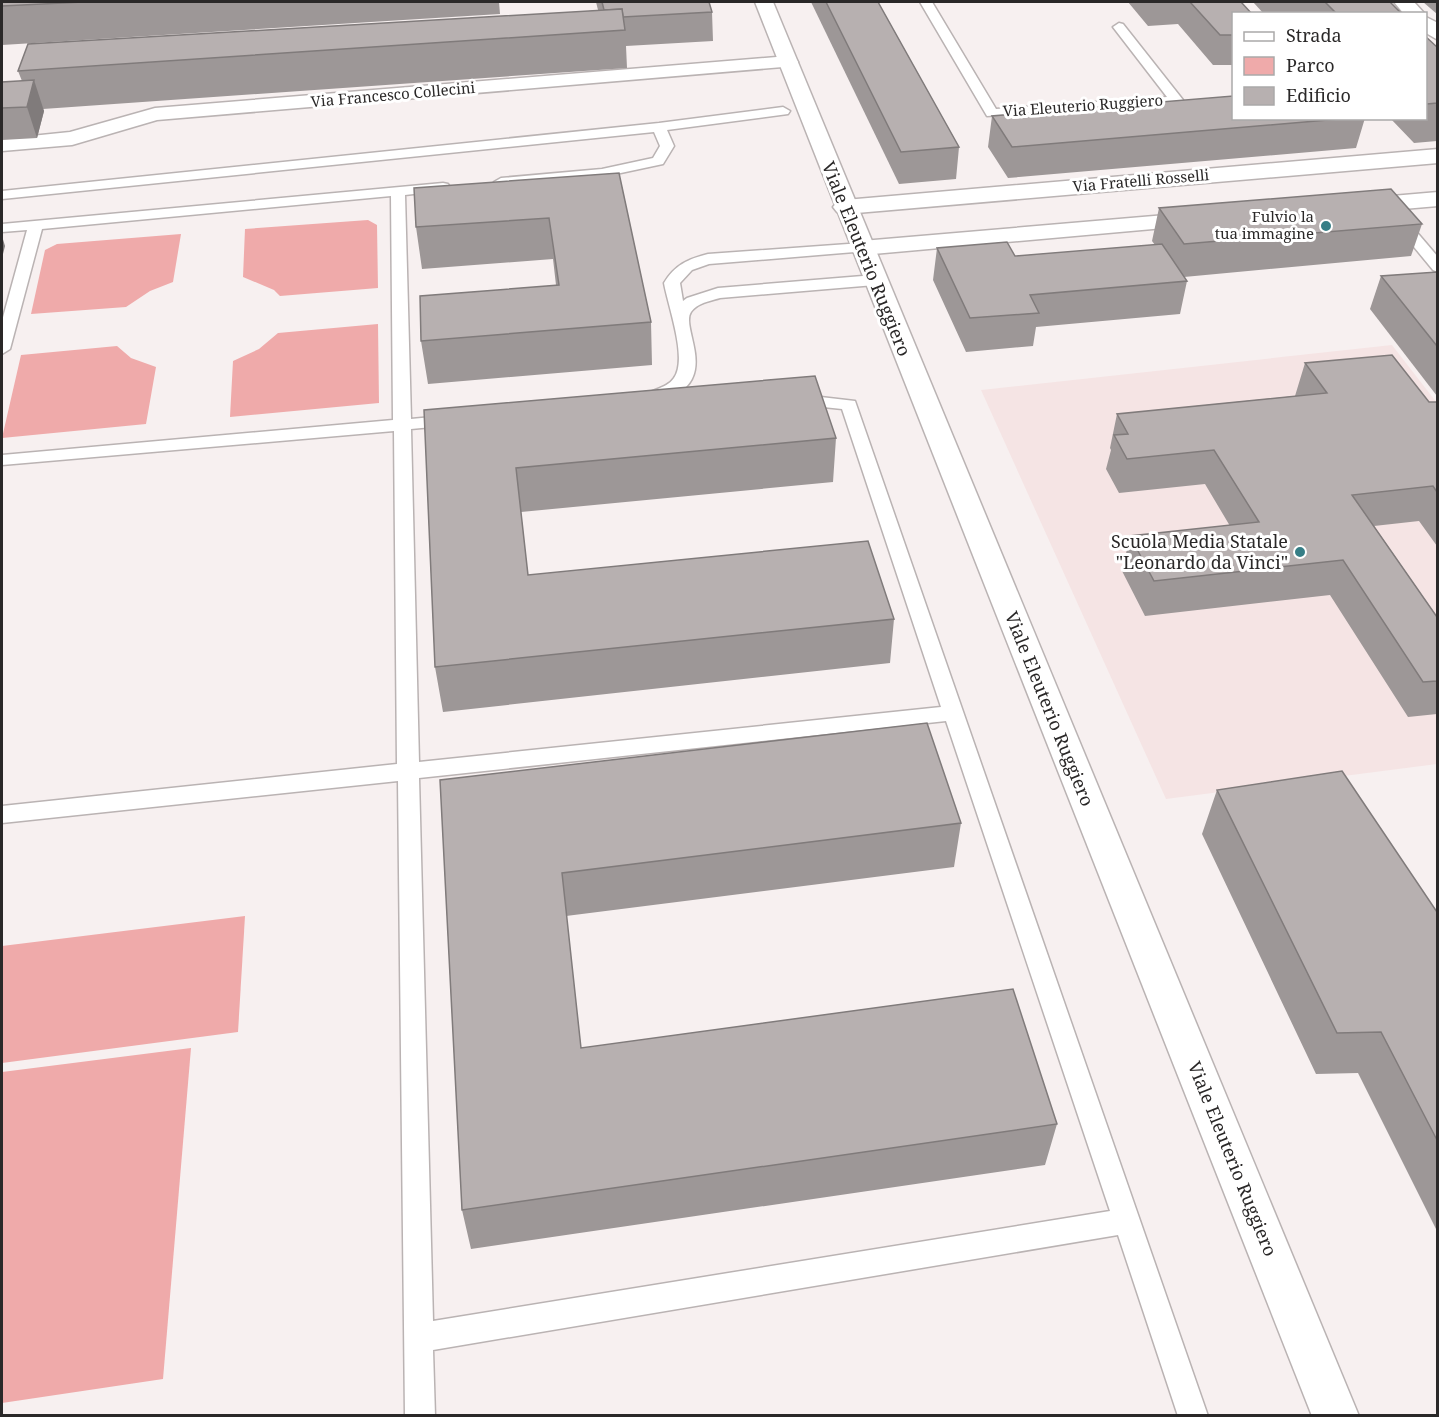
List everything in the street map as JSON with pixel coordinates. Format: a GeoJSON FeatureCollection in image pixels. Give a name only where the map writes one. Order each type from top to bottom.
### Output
{"type":"FeatureCollection","features":[{"type":"Feature","properties":{"kind":"street","name":"Viale Eleuterio Ruggiero"},"geometry":{"type":"LineString","coordinates":[[764,2],[874,280],[1336,1416]]}},
{"type":"Feature","properties":{"kind":"street","name":"Via Francesco Collecini"},"geometry":{"type":"LineString","coordinates":[[2,146],[72,138],[155,114],[788,62]]}},
{"type":"Feature","properties":{"kind":"street","name":"Via Fratelli Rosselli"},"geometry":{"type":"LineString","coordinates":[[845,207],[1437,156]]}},
{"type":"Feature","properties":{"kind":"street"},"geometry":{"type":"LineString","coordinates":[[1338,207],[1437,199]]}},
{"type":"Feature","properties":{"kind":"street"},"geometry":{"type":"LineString","coordinates":[[862,248],[1223,217]]}},
{"type":"Feature","properties":{"kind":"lane","name":"Via Eleuterio Ruggiero"},"geometry":{"type":"LineString","coordinates":[[926,2],[992,113],[1176,100],[1119,27]]}},
{"type":"Feature","properties":{"kind":"lane"},"geometry":{"type":"LineString","coordinates":[[2,195],[659,127],[783,111]]}},
{"type":"Feature","properties":{"kind":"lane"},"geometry":{"type":"LineString","coordinates":[[489,183],[602,173],[658,161],[667,146],[659,127]]}},
{"type":"Feature","properties":{"kind":"lane"},"geometry":{"type":"LineString","coordinates":[[2,228],[454,186]]}},
{"type":"Feature","properties":{"kind":"lane"},"geometry":{"type":"LineString","coordinates":[[398,192],[420,1416]]}},
{"type":"Feature","properties":{"kind":"lane"},"geometry":{"type":"LineString","coordinates":[[1384,204],[1437,267]]}},
{"type":"Feature","properties":{"kind":"lane"},"geometry":{"type":"LineString","coordinates":[[2,349],[36,225]]}},
{"type":"Feature","properties":{"kind":"lane"},"geometry":{"type":"LineString","coordinates":[[635,404],[658,398],[675,387],[687,375],[690,361],[672,283],[676,274],[697,262],[862,248]]}},
{"type":"Feature","properties":{"kind":"lane"},"geometry":{"type":"LineString","coordinates":[[681,327],[680,318],[684,309],[693,301],[718,293],[874,280]]}},
{"type":"Feature","properties":{"kind":"lane"},"geometry":{"type":"LineString","coordinates":[[675,387],[698,390]]}},
{"type":"Feature","properties":{"kind":"lane"},"geometry":{"type":"LineString","coordinates":[[779,398],[849,405],[1192,1416]]}},
{"type":"Feature","properties":{"kind":"lane"},"geometry":{"type":"LineString","coordinates":[[2,460],[472,418]]}},
{"type":"Feature","properties":{"kind":"lane"},"geometry":{"type":"LineString","coordinates":[[2,815],[954,713]]}},
{"type":"Feature","properties":{"kind":"lane"},"geometry":{"type":"LineString","coordinates":[[418,1338],[1126,1221]]}},
{"type":"Feature","properties":{"kind":"shaded area"},"geometry":{"type":"Polygon","coordinates":[[[1392,345],[1437,403],[1437,764],[1166,799],[981,390],[1392,345]]]}},
{"type":"Feature","properties":{"kind":"green space"},"geometry":{"type":"Polygon","coordinates":[[[368,220],[377,225],[378,288],[280,296],[274,290],[243,277],[245,229],[368,220]]]}},
{"type":"Feature","properties":{"kind":"green space"},"geometry":{"type":"Polygon","coordinates":[[[181,234],[173,282],[150,291],[126,307],[31,314],[45,250],[57,244],[181,234]]]}},
{"type":"Feature","properties":{"kind":"green space"},"geometry":{"type":"Polygon","coordinates":[[[378,324],[379,403],[230,417],[233,361],[259,349],[278,333],[378,324]]]}},
{"type":"Feature","properties":{"kind":"green space"},"geometry":{"type":"Polygon","coordinates":[[[117,346],[131,358],[156,367],[146,424],[2,438],[21,355],[117,346]]]}},
{"type":"Feature","properties":{"kind":"green space"},"geometry":{"type":"Polygon","coordinates":[[[245,916],[238,1032],[2,1063],[2,946],[245,916]]]}},
{"type":"Feature","properties":{"kind":"green space"},"geometry":{"type":"Polygon","coordinates":[[[191,1048],[163,1379],[2,1403],[2,1072],[191,1048]]]}},
{"type":"Feature","properties":{"kind":"building"},"geometry":{"type":"Polygon","coordinates":[[[2,2],[83,2],[2,6],[2,2]]]}},
{"type":"Feature","properties":{"kind":"building"},"geometry":{"type":"Polygon","coordinates":[[[602,2],[709,2],[712,12],[623,17],[622,9],[604,10],[602,2]]]}},
{"type":"Feature","properties":{"kind":"building"},"geometry":{"type":"Polygon","coordinates":[[[826,2],[878,2],[959,147],[901,152],[826,2]]]}},
{"type":"Feature","properties":{"kind":"building"},"geometry":{"type":"Polygon","coordinates":[[[1190,2],[1241,2],[1250,12],[1232,12],[1232,35],[1220,35],[1190,2]]]}},
{"type":"Feature","properties":{"kind":"building"},"geometry":{"type":"Polygon","coordinates":[[[1325,2],[1390,2],[1400,12],[1335,12],[1325,2]]]}},
{"type":"Feature","properties":{"kind":"building"},"geometry":{"type":"Polygon","coordinates":[[[622,9],[625,30],[18,71],[28,44],[622,9]]]}},
{"type":"Feature","properties":{"kind":"building"},"geometry":{"type":"Polygon","coordinates":[[[1427,38],[1437,47],[1437,103],[1427,104],[1427,38]]]}},
{"type":"Feature","properties":{"kind":"building"},"geometry":{"type":"Polygon","coordinates":[[[34,80],[27,107],[2,108],[2,82],[34,80]]]}},
{"type":"Feature","properties":{"kind":"building"},"geometry":{"type":"Polygon","coordinates":[[[1232,96],[1232,120],[1328,120],[1012,147],[992,116],[1232,96]]]}},
{"type":"Feature","properties":{"kind":"building"},"geometry":{"type":"Polygon","coordinates":[[[619,173],[651,322],[421,341],[420,296],[559,285],[549,218],[416,227],[414,188],[619,173]]]}},
{"type":"Feature","properties":{"kind":"building"},"geometry":{"type":"Polygon","coordinates":[[[1391,189],[1422,224],[1184,244],[1159,208],[1391,189]]]}},
{"type":"Feature","properties":{"kind":"building"},"geometry":{"type":"Polygon","coordinates":[[[1007,242],[1015,256],[1162,244],[1187,281],[1030,295],[1039,313],[970,318],[937,248],[1007,242]]]}},
{"type":"Feature","properties":{"kind":"building"},"geometry":{"type":"Polygon","coordinates":[[[1437,272],[1437,346],[1381,276],[1437,272]]]}},
{"type":"Feature","properties":{"kind":"building"},"geometry":{"type":"Polygon","coordinates":[[[1392,355],[1429,402],[1437,402],[1437,492],[1433,486],[1352,495],[1437,617],[1437,681],[1423,682],[1343,560],[1154,581],[1130,536],[1259,522],[1214,450],[1127,459],[1114,435],[1128,434],[1117,414],[1327,393],[1305,363],[1392,355]]]}},
{"type":"Feature","properties":{"kind":"building"},"geometry":{"type":"Polygon","coordinates":[[[815,376],[836,438],[516,468],[528,575],[868,541],[894,619],[435,667],[424,410],[815,376]]]}},
{"type":"Feature","properties":{"kind":"building"},"geometry":{"type":"Polygon","coordinates":[[[927,723],[961,823],[562,873],[581,1048],[1013,989],[1057,1124],[462,1210],[440,780],[927,723]]]}},
{"type":"Feature","properties":{"kind":"building"},"geometry":{"type":"Polygon","coordinates":[[[1342,771],[1437,912],[1437,1140],[1381,1032],[1337,1033],[1217,790],[1342,771]]]}},
{"type":"Feature","properties":{"kind":"place","name":"Fulvio la tua immagine"},"geometry":{"type":"Point","coordinates":[1326,226]}},
{"type":"Feature","properties":{"kind":"place","name":"Scuola Media Statale \"Leonardo da Vinci\""},"geometry":{"type":"Point","coordinates":[1300,552]}}]}
